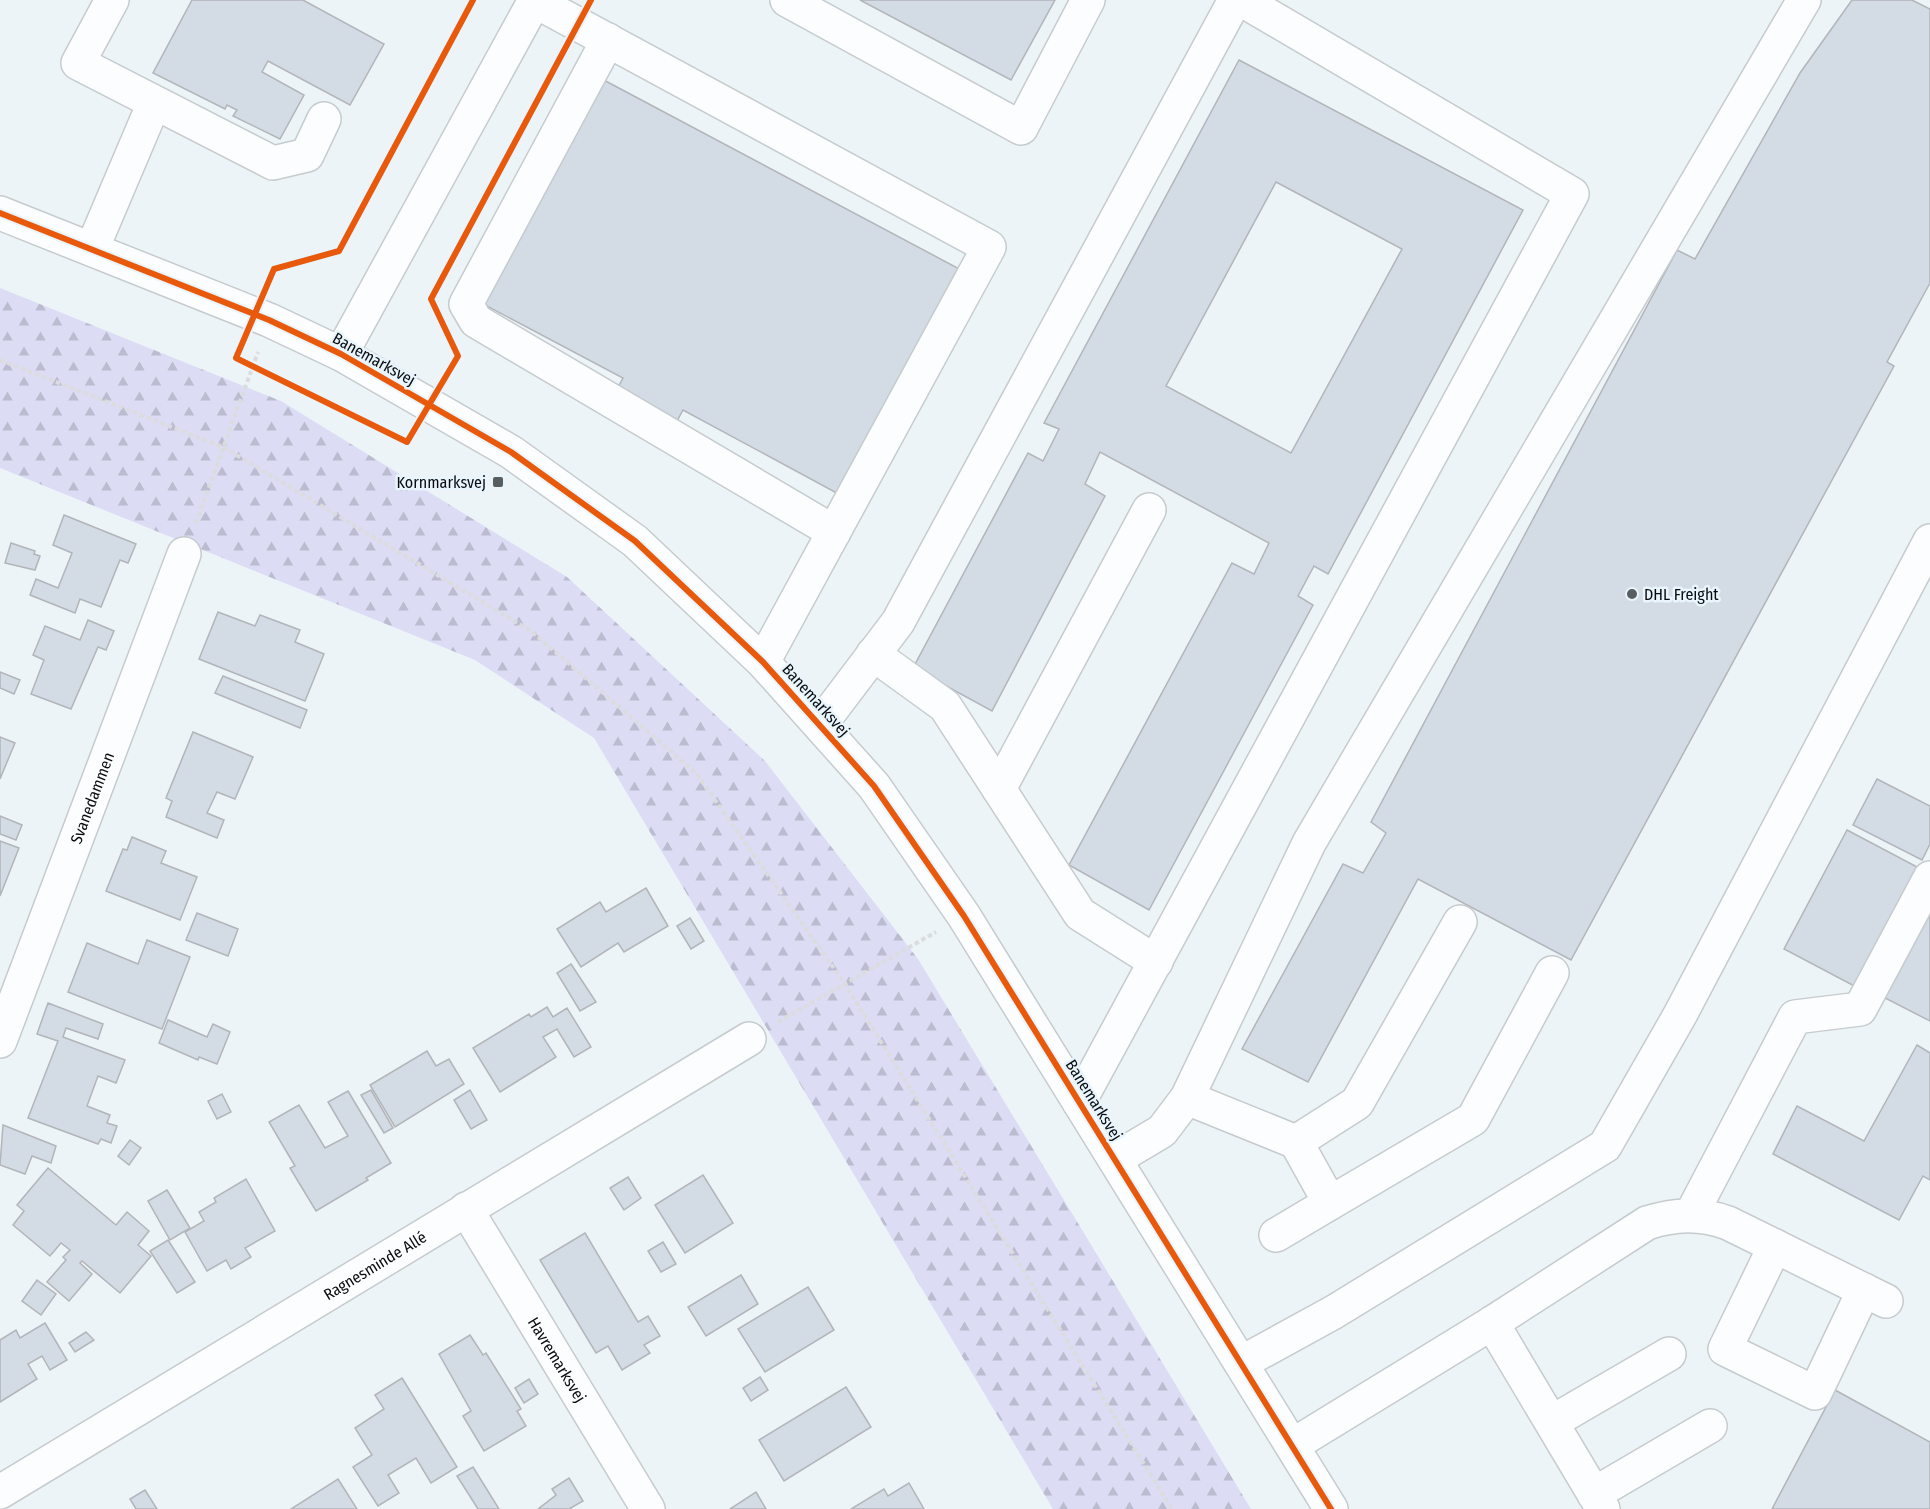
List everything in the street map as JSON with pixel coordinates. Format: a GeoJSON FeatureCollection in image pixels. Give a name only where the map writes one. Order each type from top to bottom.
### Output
{"type":"FeatureCollection","features":[{"type":"Feature","properties":{"kind":"street"},"geometry":{"type":"LineString","coordinates":[[112,0],[78,63],[273,163],[307,155],[324,119]]}},
{"type":"Feature","properties":{"kind":"street"},"geometry":{"type":"LineString","coordinates":[[341,354],[535,0],[989,247],[764,662]]}},
{"type":"Feature","properties":{"kind":"street"},"geometry":{"type":"LineString","coordinates":[[787,0],[1021,128],[1088,0]]}},
{"type":"Feature","properties":{"kind":"street"},"geometry":{"type":"LineString","coordinates":[[820,725],[898,622],[1235,0]]}},
{"type":"Feature","properties":{"kind":"street"},"geometry":{"type":"LineString","coordinates":[[1079,1102],[1572,194],[1242,0]]}},
{"type":"Feature","properties":{"kind":"street"},"geometry":{"type":"LineString","coordinates":[[1115,1159],[1162,1131],[1187,1098],[1309,843],[1804,0]]}},
{"type":"Feature","properties":{"kind":"street"},"geometry":{"type":"LineString","coordinates":[[608,40],[466,304],[476,321],[834,532]]}},
{"type":"Feature","properties":{"kind":"street"},"geometry":{"type":"LineString","coordinates":[[92,249],[154,103]]}},
{"type":"Feature","properties":{"kind":"street","name":"Banemarksvej"},"geometry":{"type":"LineString","coordinates":[[0,213],[269,320],[341,354],[511,452],[636,542],[764,662],[874,786],[964,916],[1293,1445],[1330,1509]]}},
{"type":"Feature","properties":{"kind":"street"},"geometry":{"type":"LineString","coordinates":[[999,789],[1149,510]]}},
{"type":"Feature","properties":{"kind":"street"},"geometry":{"type":"LineString","coordinates":[[1241,1363],[1334,1312],[1605,1146],[1680,1015],[1930,541]]}},
{"type":"Feature","properties":{"kind":"street","name":"Svanedammen"},"geometry":{"type":"LineString","coordinates":[[0,1041],[184,554]]}},
{"type":"Feature","properties":{"kind":"street"},"geometry":{"type":"LineString","coordinates":[[873,654],[945,705],[1080,914],[1156,962]]}},
{"type":"Feature","properties":{"kind":"street"},"geometry":{"type":"LineString","coordinates":[[1691,1215],[1796,1017],[1860,1009],[1930,878]]}},
{"type":"Feature","properties":{"kind":"street"},"geometry":{"type":"LineString","coordinates":[[1296,1142],[1357,1103],[1460,922]]}},
{"type":"Feature","properties":{"kind":"street"},"geometry":{"type":"LineString","coordinates":[[1276,1235],[1473,1119],[1552,974]]}},
{"type":"Feature","properties":{"kind":"street","name":"Ragnesminde Allé"},"geometry":{"type":"LineString","coordinates":[[0,1492],[749,1039]]}},
{"type":"Feature","properties":{"kind":"street"},"geometry":{"type":"LineString","coordinates":[[1187,1098],[1296,1142],[1330,1203]]}},
{"type":"Feature","properties":{"kind":"street","name":"Havremarksvej"},"geometry":{"type":"LineString","coordinates":[[466,1209],[648,1509]]}},
{"type":"Feature","properties":{"kind":"street"},"geometry":{"type":"LineString","coordinates":[[1293,1445],[1492,1323],[1647,1223],[1670,1216],[1691,1215],[1728,1222],[1875,1296],[1815,1393],[1725,1349],[1775,1246]]}},
{"type":"Feature","properties":{"kind":"street"},"geometry":{"type":"LineString","coordinates":[[1492,1323],[1599,1501],[1710,1426]]}},
{"type":"Feature","properties":{"kind":"street"},"geometry":{"type":"LineString","coordinates":[[1551,1422],[1670,1354]]}},
{"type":"Feature","properties":{"kind":"path"},"geometry":{"type":"LineString","coordinates":[[184,554],[269,320]]}},
{"type":"Feature","properties":{"kind":"path"},"geometry":{"type":"LineString","coordinates":[[0,360],[223,447],[540,639],[696,774],[845,984],[1172,1509]]}},
{"type":"Feature","properties":{"kind":"path"},"geometry":{"type":"LineString","coordinates":[[244,362],[263,371]]}},
{"type":"Feature","properties":{"kind":"path"},"geometry":{"type":"LineString","coordinates":[[749,1039],[964,916]]}},
{"type":"Feature","properties":{"kind":"green space"},"geometry":{"type":"Polygon","coordinates":[[[0,288],[281,401],[567,577],[765,761],[918,959],[1251,1509],[1053,1509],[594,738],[475,660],[0,468],[0,288]]]}},
{"type":"Feature","properties":{"kind":"building"},"geometry":{"type":"Polygon","coordinates":[[[192,0],[303,0],[384,44],[350,105],[268,61],[262,72],[304,95],[280,139],[233,116],[237,110],[227,105],[225,109],[153,73],[192,0]]]}},
{"type":"Feature","properties":{"kind":"building"},"geometry":{"type":"Polygon","coordinates":[[[860,0],[1055,0],[1011,80],[860,0]]]}},
{"type":"Feature","properties":{"kind":"building","name":"DHL Freight"},"geometry":{"type":"Polygon","coordinates":[[[1852,0],[1912,0],[1930,9],[1930,283],[1887,362],[1894,366],[1571,960],[1418,879],[1308,1082],[1242,1049],[1343,864],[1363,873],[1386,833],[1371,822],[1677,250],[1695,259],[1800,73],[1852,0]]]}},
{"type":"Feature","properties":{"kind":"building"},"geometry":{"type":"Polygon","coordinates":[[[1239,60],[1523,210],[1328,574],[1314,566],[1298,596],[1313,605],[1149,910],[1069,865],[1232,563],[1254,574],[1269,543],[1100,452],[1085,484],[1105,496],[992,711],[913,668],[1028,453],[1043,461],[1059,429],[1044,423],[1239,60]],[[1276,182],[1166,386],[1291,453],[1402,249],[1276,182]]]}},
{"type":"Feature","properties":{"kind":"building"},"geometry":{"type":"Polygon","coordinates":[[[600,78],[965,272],[844,497],[683,410],[671,432],[617,389],[623,378],[483,304],[600,78]]]}},
{"type":"Feature","properties":{"kind":"building"},"geometry":{"type":"Polygon","coordinates":[[[64,515],[136,544],[128,563],[120,560],[101,607],[80,599],[75,613],[30,595],[36,579],[58,588],[72,553],[53,545],[64,515]]]}},
{"type":"Feature","properties":{"kind":"building"},"geometry":{"type":"Polygon","coordinates":[[[11,543],[35,551],[34,554],[40,556],[35,570],[5,563],[11,543]]]}},
{"type":"Feature","properties":{"kind":"building"},"geometry":{"type":"Polygon","coordinates":[[[218,612],[255,626],[260,615],[300,630],[295,642],[324,654],[305,701],[199,659],[218,612]]]}},
{"type":"Feature","properties":{"kind":"building"},"geometry":{"type":"Polygon","coordinates":[[[88,620],[114,631],[106,650],[98,647],[71,709],[31,694],[44,660],[33,655],[45,626],[80,640],[88,620]]]}},
{"type":"Feature","properties":{"kind":"building"},"geometry":{"type":"Polygon","coordinates":[[[0,672],[20,680],[14,694],[0,688],[0,672]]]}},
{"type":"Feature","properties":{"kind":"building"},"geometry":{"type":"Polygon","coordinates":[[[223,676],[307,710],[300,728],[215,693],[223,676]]]}},
{"type":"Feature","properties":{"kind":"building"},"geometry":{"type":"Polygon","coordinates":[[[193,732],[253,757],[235,799],[217,792],[207,813],[224,820],[217,838],[166,817],[172,801],[166,798],[193,732]]]}},
{"type":"Feature","properties":{"kind":"building"},"geometry":{"type":"Polygon","coordinates":[[[0,737],[15,743],[0,779],[0,737]]]}},
{"type":"Feature","properties":{"kind":"building"},"geometry":{"type":"Polygon","coordinates":[[[1877,779],[1930,806],[1930,844],[1922,860],[1853,825],[1877,779]]]}},
{"type":"Feature","properties":{"kind":"building"},"geometry":{"type":"Polygon","coordinates":[[[0,816],[22,825],[16,840],[0,834],[0,816]]]}},
{"type":"Feature","properties":{"kind":"building"},"geometry":{"type":"Polygon","coordinates":[[[1847,830],[1921,869],[1858,988],[1784,949],[1847,830]]]}},
{"type":"Feature","properties":{"kind":"building"},"geometry":{"type":"Polygon","coordinates":[[[132,837],[166,851],[161,863],[197,877],[180,920],[106,891],[123,849],[127,850],[132,837]]]}},
{"type":"Feature","properties":{"kind":"building"},"geometry":{"type":"Polygon","coordinates":[[[0,841],[19,848],[0,896],[0,841]]]}},
{"type":"Feature","properties":{"kind":"building"},"geometry":{"type":"Polygon","coordinates":[[[646,888],[668,926],[624,952],[618,943],[581,967],[557,929],[600,902],[606,912],[646,888]]]}},
{"type":"Feature","properties":{"kind":"building"},"geometry":{"type":"Polygon","coordinates":[[[1930,909],[1930,1021],[1883,997],[1930,909]]]}},
{"type":"Feature","properties":{"kind":"building"},"geometry":{"type":"Polygon","coordinates":[[[197,913],[238,929],[228,956],[186,940],[197,913]]]}},
{"type":"Feature","properties":{"kind":"building"},"geometry":{"type":"Polygon","coordinates":[[[690,918],[704,941],[691,949],[677,926],[690,918]]]}},
{"type":"Feature","properties":{"kind":"building"},"geometry":{"type":"Polygon","coordinates":[[[147,940],[190,957],[162,1029],[68,992],[87,943],[138,964],[147,940]]]}},
{"type":"Feature","properties":{"kind":"building"},"geometry":{"type":"Polygon","coordinates":[[[571,964],[596,1002],[580,1011],[557,973],[571,964]]]}},
{"type":"Feature","properties":{"kind":"building"},"geometry":{"type":"Polygon","coordinates":[[[48,1003],[103,1024],[98,1039],[66,1028],[63,1037],[125,1060],[116,1083],[98,1076],[87,1106],[110,1115],[107,1123],[117,1126],[111,1143],[101,1139],[98,1144],[28,1118],[58,1041],[37,1034],[48,1003]]]}},
{"type":"Feature","properties":{"kind":"building"},"geometry":{"type":"Polygon","coordinates":[[[547,1007],[553,1017],[567,1008],[591,1047],[574,1057],[557,1029],[543,1037],[556,1057],[500,1092],[473,1048],[529,1014],[531,1017],[547,1007]]]}},
{"type":"Feature","properties":{"kind":"building"},"geometry":{"type":"Polygon","coordinates":[[[168,1020],[207,1037],[213,1024],[230,1032],[217,1064],[199,1057],[198,1060],[159,1043],[168,1020]]]}},
{"type":"Feature","properties":{"kind":"building"},"geometry":{"type":"Polygon","coordinates":[[[1917,1045],[1930,1053],[1930,1180],[1923,1176],[1899,1220],[1773,1154],[1797,1106],[1864,1141],[1917,1045]]]}},
{"type":"Feature","properties":{"kind":"building"},"geometry":{"type":"Polygon","coordinates":[[[427,1051],[436,1066],[449,1059],[464,1084],[395,1127],[370,1085],[427,1051]]]}},
{"type":"Feature","properties":{"kind":"building"},"geometry":{"type":"Polygon","coordinates":[[[371,1090],[393,1128],[384,1133],[361,1095],[371,1090]]]}},
{"type":"Feature","properties":{"kind":"building"},"geometry":{"type":"Polygon","coordinates":[[[470,1090],[487,1120],[471,1129],[454,1100],[470,1090]]]}},
{"type":"Feature","properties":{"kind":"building"},"geometry":{"type":"Polygon","coordinates":[[[348,1091],[391,1163],[366,1178],[368,1180],[316,1211],[290,1168],[295,1166],[269,1122],[299,1105],[325,1148],[348,1136],[328,1102],[348,1091]]]}},
{"type":"Feature","properties":{"kind":"building"},"geometry":{"type":"Polygon","coordinates":[[[222,1094],[231,1112],[217,1119],[208,1101],[222,1094]]]}},
{"type":"Feature","properties":{"kind":"building"},"geometry":{"type":"Polygon","coordinates":[[[3,1125],[56,1146],[51,1163],[32,1156],[25,1174],[0,1165],[3,1125]]]}},
{"type":"Feature","properties":{"kind":"building"},"geometry":{"type":"Polygon","coordinates":[[[130,1140],[141,1148],[129,1165],[118,1156],[130,1140]]]}},
{"type":"Feature","properties":{"kind":"building"},"geometry":{"type":"Polygon","coordinates":[[[48,1168],[116,1225],[127,1212],[149,1231],[138,1245],[151,1256],[120,1293],[82,1261],[80,1263],[92,1274],[69,1301],[47,1282],[66,1260],[63,1257],[70,1250],[61,1243],[50,1256],[13,1225],[24,1211],[17,1205],[48,1168]]]}},
{"type":"Feature","properties":{"kind":"building"},"geometry":{"type":"Polygon","coordinates":[[[703,1175],[733,1223],[685,1253],[655,1205],[703,1175]]]}},
{"type":"Feature","properties":{"kind":"building"},"geometry":{"type":"Polygon","coordinates":[[[628,1177],[641,1198],[624,1210],[610,1188],[628,1177]]]}},
{"type":"Feature","properties":{"kind":"building"},"geometry":{"type":"Polygon","coordinates":[[[246,1179],[275,1231],[245,1248],[251,1257],[231,1269],[226,1260],[207,1271],[185,1232],[204,1221],[199,1212],[216,1202],[214,1198],[246,1179]]]}},
{"type":"Feature","properties":{"kind":"building"},"geometry":{"type":"Polygon","coordinates":[[[167,1190],[190,1228],[170,1240],[148,1201],[167,1190]]]}},
{"type":"Feature","properties":{"kind":"building"},"geometry":{"type":"Polygon","coordinates":[[[585,1233],[638,1322],[648,1316],[660,1336],[644,1345],[650,1353],[622,1370],[608,1346],[596,1353],[540,1260],[585,1233]]]}},
{"type":"Feature","properties":{"kind":"building"},"geometry":{"type":"Polygon","coordinates":[[[168,1240],[195,1282],[177,1293],[150,1251],[168,1240]]]}},
{"type":"Feature","properties":{"kind":"building"},"geometry":{"type":"Polygon","coordinates":[[[663,1242],[676,1264],[661,1272],[648,1251],[663,1242]]]}},
{"type":"Feature","properties":{"kind":"building"},"geometry":{"type":"Polygon","coordinates":[[[741,1275],[758,1304],[706,1336],[688,1307],[741,1275]]]}},
{"type":"Feature","properties":{"kind":"building"},"geometry":{"type":"Polygon","coordinates":[[[37,1280],[56,1294],[41,1315],[22,1301],[37,1280]]]}},
{"type":"Feature","properties":{"kind":"building"},"geometry":{"type":"Polygon","coordinates":[[[808,1287],[834,1330],[765,1372],[738,1329],[808,1287]]]}},
{"type":"Feature","properties":{"kind":"building"},"geometry":{"type":"Polygon","coordinates":[[[45,1323],[67,1360],[50,1370],[42,1356],[28,1364],[37,1379],[0,1402],[0,1340],[16,1330],[20,1338],[45,1323]]]}},
{"type":"Feature","properties":{"kind":"building"},"geometry":{"type":"Polygon","coordinates":[[[86,1332],[94,1340],[75,1352],[69,1343],[86,1332]]]}},
{"type":"Feature","properties":{"kind":"building"},"geometry":{"type":"Polygon","coordinates":[[[470,1335],[483,1355],[486,1353],[521,1409],[517,1411],[526,1426],[484,1451],[463,1416],[471,1411],[439,1354],[470,1335]]]}},
{"type":"Feature","properties":{"kind":"building"},"geometry":{"type":"Polygon","coordinates":[[[760,1377],[768,1390],[751,1401],[743,1388],[760,1377]]]}},
{"type":"Feature","properties":{"kind":"building"},"geometry":{"type":"Polygon","coordinates":[[[402,1378],[457,1467],[431,1483],[416,1458],[388,1475],[399,1493],[378,1506],[353,1467],[372,1455],[355,1428],[384,1409],[375,1395],[402,1378]]]}},
{"type":"Feature","properties":{"kind":"building"},"geometry":{"type":"Polygon","coordinates":[[[529,1379],[538,1394],[524,1403],[515,1388],[529,1379]]]}},
{"type":"Feature","properties":{"kind":"building"},"geometry":{"type":"Polygon","coordinates":[[[846,1387],[871,1427],[784,1481],[759,1440],[846,1387]]]}},
{"type":"Feature","properties":{"kind":"building"},"geometry":{"type":"Polygon","coordinates":[[[1835,1390],[1930,1442],[1930,1509],[1772,1509],[1835,1390]]]}},
{"type":"Feature","properties":{"kind":"building"},"geometry":{"type":"Polygon","coordinates":[[[473,1467],[499,1509],[478,1509],[457,1476],[473,1467]]]}},
{"type":"Feature","properties":{"kind":"building"},"geometry":{"type":"Polygon","coordinates":[[[569,1478],[583,1501],[569,1509],[538,1509],[556,1495],[552,1489],[569,1478]]]}},
{"type":"Feature","properties":{"kind":"building"},"geometry":{"type":"Polygon","coordinates":[[[338,1479],[357,1509],[291,1509],[338,1479]]]}},
{"type":"Feature","properties":{"kind":"building"},"geometry":{"type":"Polygon","coordinates":[[[909,1483],[924,1509],[851,1509],[884,1489],[888,1496],[909,1483]]]}},
{"type":"Feature","properties":{"kind":"building"},"geometry":{"type":"Polygon","coordinates":[[[145,1490],[157,1509],[136,1509],[130,1499],[145,1490]]]}},
{"type":"Feature","properties":{"kind":"building"},"geometry":{"type":"Polygon","coordinates":[[[756,1492],[766,1509],[730,1509],[756,1492]]]}},
{"type":"Feature","properties":{"kind":"cycle path"},"geometry":{"type":"LineString","coordinates":[[473,0],[339,251],[274,269],[236,358],[407,442],[458,356],[431,299],[591,0]]}},
{"type":"Feature","properties":{"kind":"cycle path"},"geometry":{"type":"LineString","coordinates":[[0,213],[269,320],[341,354],[511,452],[635,541],[763,662],[874,786],[964,916],[1331,1509]]}},
{"type":"Feature","properties":{"kind":"place","name":"Kornmarksvej"},"geometry":{"type":"Point","coordinates":[498,482]}},
{"type":"Feature","properties":{"kind":"place","name":"DHL Freight"},"geometry":{"type":"Point","coordinates":[1632,594]}}]}
